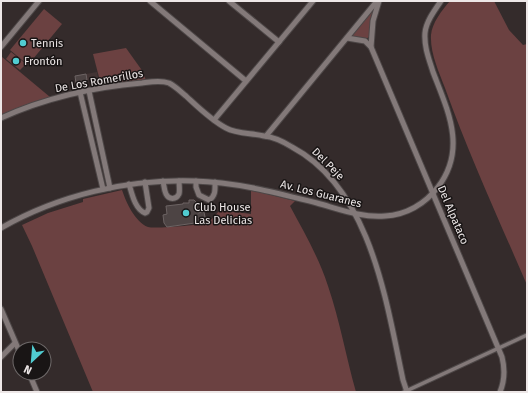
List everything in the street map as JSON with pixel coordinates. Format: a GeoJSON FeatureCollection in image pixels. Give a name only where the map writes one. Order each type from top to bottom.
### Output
{"type":"FeatureCollection","features":[{"type":"Feature","properties":{"kind":"street"},"geometry":{"type":"LineString","coordinates":[[1,47],[39,1]]}},
{"type":"Feature","properties":{"kind":"street"},"geometry":{"type":"LineString","coordinates":[[150,1],[246,81]]}},
{"type":"Feature","properties":{"kind":"street"},"geometry":{"type":"LineString","coordinates":[[229,1],[279,42]]}},
{"type":"Feature","properties":{"kind":"street"},"geometry":{"type":"LineString","coordinates":[[214,120],[313,1]]}},
{"type":"Feature","properties":{"kind":"street"},"geometry":{"type":"LineString","coordinates":[[266,136],[378,1]]}},
{"type":"Feature","properties":{"kind":"street","name":"Del Alpataco"},"geometry":{"type":"LineString","coordinates":[[378,1],[373,21],[372,47],[498,348],[504,368],[503,384],[500,392]]}},
{"type":"Feature","properties":{"kind":"street","name":"Av. Los Guaranes"},"geometry":{"type":"LineString","coordinates":[[1,228],[46,207],[73,197],[129,184],[163,181],[215,182],[260,189],[355,214],[381,216],[402,214],[419,205],[433,193],[447,171],[454,149],[452,125],[428,57],[425,40],[428,22],[441,1]]}},
{"type":"Feature","properties":{"kind":"street"},"geometry":{"type":"LineString","coordinates":[[347,38],[365,41],[372,37]]}},
{"type":"Feature","properties":{"kind":"street","name":"Del Alpataco"},"geometry":{"type":"LineString","coordinates":[[365,41],[372,47]]}},
{"type":"Feature","properties":{"kind":"street","name":"De Los Romerillos"},"geometry":{"type":"LineString","coordinates":[[1,118],[52,99],[80,92],[156,82],[166,82],[178,89]]}},
{"type":"Feature","properties":{"kind":"street","name":"Del Peje"},"geometry":{"type":"LineString","coordinates":[[178,89],[214,120],[230,130],[266,136],[293,147],[314,162],[336,185],[355,214],[383,285],[406,392]]}},
{"type":"Feature","properties":{"kind":"street"},"geometry":{"type":"LineString","coordinates":[[89,91],[110,188]]}},
{"type":"Feature","properties":{"kind":"street"},"geometry":{"type":"LineString","coordinates":[[80,92],[103,189]]}},
{"type":"Feature","properties":{"kind":"street"},"geometry":{"type":"LineString","coordinates":[[163,181],[168,197],[174,198],[177,197],[180,192],[179,181]]}},
{"type":"Feature","properties":{"kind":"street"},"geometry":{"type":"LineString","coordinates":[[196,181],[199,196],[209,200],[212,199],[215,193],[215,182]]}},
{"type":"Feature","properties":{"kind":"street"},"geometry":{"type":"LineString","coordinates":[[129,184],[135,203],[141,211],[145,213],[149,208],[145,182]]}},
{"type":"Feature","properties":{"kind":"street"},"geometry":{"type":"LineString","coordinates":[[1,309],[15,341]]}},
{"type":"Feature","properties":{"kind":"street"},"geometry":{"type":"LineString","coordinates":[[406,392],[527,335]]}},
{"type":"Feature","properties":{"kind":"street"},"geometry":{"type":"LineString","coordinates":[[1,357],[12,345]]}},
{"type":"Feature","properties":{"kind":"street"},"geometry":{"type":"LineString","coordinates":[[32,381],[37,392]]}},
{"type":"Feature","properties":{"kind":"shaded area"},"geometry":{"type":"Polygon","coordinates":[[[450,1],[494,1],[509,30],[523,45],[527,44],[527,285],[484,187],[433,55],[431,35],[433,26],[450,1]]]}},
{"type":"Feature","properties":{"kind":"shaded area"},"geometry":{"type":"Polygon","coordinates":[[[375,7],[369,37],[366,39],[354,37],[352,35],[375,7]]]}},
{"type":"Feature","properties":{"kind":"shaded area"},"geometry":{"type":"Polygon","coordinates":[[[44,9],[62,24],[28,65],[10,50],[44,9]]]}},
{"type":"Feature","properties":{"kind":"shaded area"},"geometry":{"type":"Polygon","coordinates":[[[126,48],[141,69],[146,80],[101,85],[93,54],[126,48]]]}},
{"type":"Feature","properties":{"kind":"shaded area","name":"Frontón"},"geometry":{"type":"Polygon","coordinates":[[[11,52],[26,64],[20,70],[6,59],[11,52]]]}},
{"type":"Feature","properties":{"kind":"shaded area"},"geometry":{"type":"Polygon","coordinates":[[[2,57],[50,97],[1,116],[2,57]]]}},
{"type":"Feature","properties":{"kind":"shaded area"},"geometry":{"type":"Polygon","coordinates":[[[97,72],[98,78],[87,80],[86,74],[97,72]]]}},
{"type":"Feature","properties":{"kind":"shaded area"},"geometry":{"type":"Polygon","coordinates":[[[122,190],[135,216],[139,221],[148,227],[195,225],[206,223],[220,210],[251,214],[251,190],[295,201],[290,206],[311,245],[324,276],[336,312],[356,392],[93,392],[22,225],[48,213],[83,202],[83,199],[122,190]]]}},
{"type":"Feature","properties":{"kind":"building"},"geometry":{"type":"Polygon","coordinates":[[[86,74],[87,80],[76,83],[75,76],[86,74]]]}},
{"type":"Feature","properties":{"kind":"building","name":"Club House Las Delicias"},"geometry":{"type":"Polygon","coordinates":[[[189,200],[194,200],[196,202],[198,213],[204,212],[205,217],[202,222],[167,227],[164,223],[163,215],[167,214],[166,206],[189,203],[189,200]]]}},
{"type":"Feature","properties":{"kind":"place","name":"Tennis"},"geometry":{"type":"Point","coordinates":[23,43]}},
{"type":"Feature","properties":{"kind":"place","name":"Frontón"},"geometry":{"type":"Point","coordinates":[16,61]}},
{"type":"Feature","properties":{"kind":"place","name":"Club House Las Delicias"},"geometry":{"type":"Point","coordinates":[186,213]}}]}
